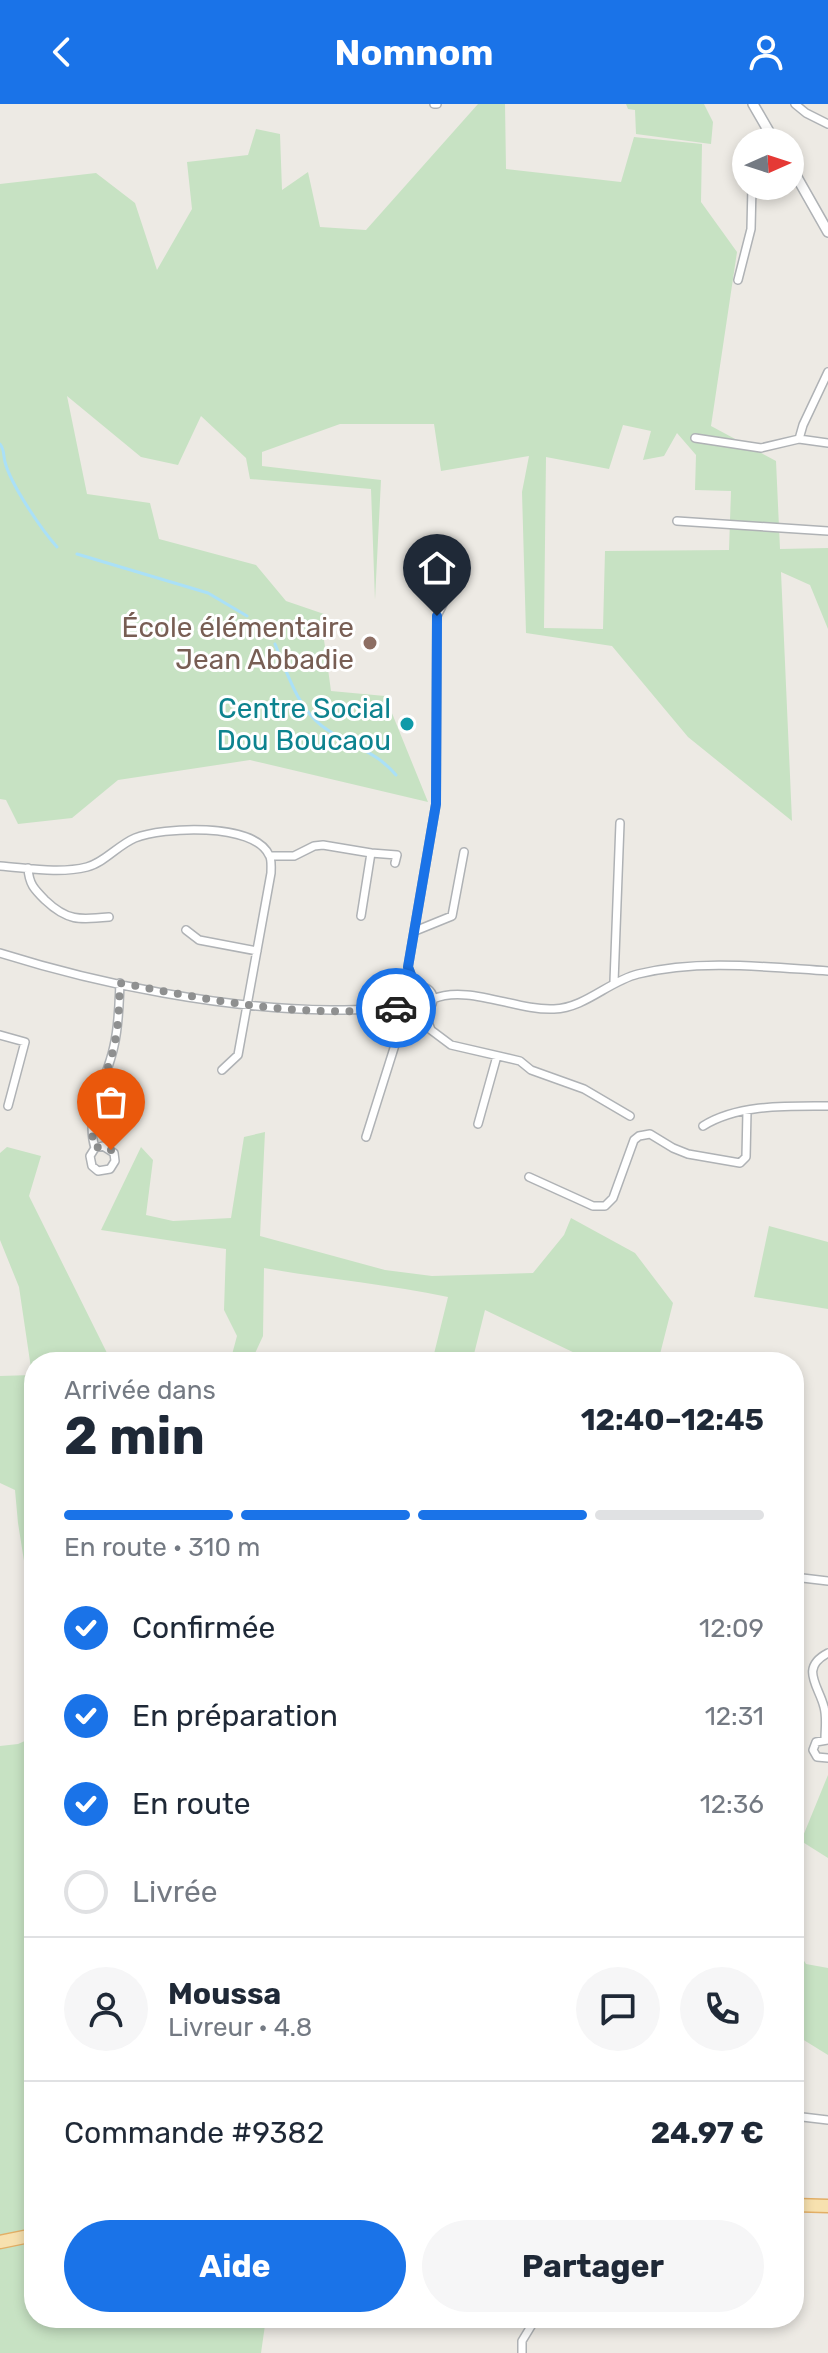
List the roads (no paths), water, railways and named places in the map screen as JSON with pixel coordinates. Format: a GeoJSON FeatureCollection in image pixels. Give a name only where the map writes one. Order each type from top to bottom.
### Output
{"type":"FeatureCollection","features":[{"type":"Feature","properties":{"kind":"main road"},"geometry":{"type":"LineString","coordinates":[[804,2205],[828,2206]]}},
{"type":"Feature","properties":{"kind":"main road"},"geometry":{"type":"LineString","coordinates":[[0,2242],[24,2237]]}},
{"type":"Feature","properties":{"kind":"street"},"geometry":{"type":"LineString","coordinates":[[753,104],[767,128]]}},
{"type":"Feature","properties":{"kind":"street"},"geometry":{"type":"LineString","coordinates":[[795,104],[828,124]]}},
{"type":"Feature","properties":{"kind":"street"},"geometry":{"type":"LineString","coordinates":[[804,189],[827,228]]}},
{"type":"Feature","properties":{"kind":"street"},"geometry":{"type":"LineString","coordinates":[[738,280],[751,229],[752,200]]}},
{"type":"Feature","properties":{"kind":"street"},"geometry":{"type":"LineString","coordinates":[[799,439],[828,372]]}},
{"type":"Feature","properties":{"kind":"street"},"geometry":{"type":"LineString","coordinates":[[695,438],[761,448],[799,439],[828,443]]}},
{"type":"Feature","properties":{"kind":"street"},"geometry":{"type":"LineString","coordinates":[[677,521],[828,531]]}},
{"type":"Feature","properties":{"kind":"street"},"geometry":{"type":"LineString","coordinates":[[416,988],[408,967],[436,804],[437,616],[443,604]]}},
{"type":"Feature","properties":{"kind":"street"},"geometry":{"type":"LineString","coordinates":[[614,982],[620,823]]}},
{"type":"Feature","properties":{"kind":"street"},"geometry":{"type":"LineString","coordinates":[[0,866],[55,870],[89,867],[133,839],[156,832],[195,830],[248,836],[270,856],[294,856],[323,845],[397,855],[395,863]]}},
{"type":"Feature","properties":{"kind":"street"},"geometry":{"type":"LineString","coordinates":[[415,931],[452,916],[464,852]]}},
{"type":"Feature","properties":{"kind":"street"},"geometry":{"type":"LineString","coordinates":[[361,916],[371,853]]}},
{"type":"Feature","properties":{"kind":"street"},"geometry":{"type":"LineString","coordinates":[[222,1070],[238,1055],[271,873],[270,856]]}},
{"type":"Feature","properties":{"kind":"street"},"geometry":{"type":"LineString","coordinates":[[28,868],[29,884],[60,914],[85,919],[109,917]]}},
{"type":"Feature","properties":{"kind":"street"},"geometry":{"type":"LineString","coordinates":[[186,930],[199,940],[257,951]]}},
{"type":"Feature","properties":{"kind":"street"},"geometry":{"type":"LineString","coordinates":[[0,953],[67,972],[246,1006],[351,1010],[410,1004]]}},
{"type":"Feature","properties":{"kind":"street"},"geometry":{"type":"LineString","coordinates":[[433,999],[454,994],[555,1009],[578,1003],[614,982],[639,974],[716,965],[828,971]]}},
{"type":"Feature","properties":{"kind":"street"},"geometry":{"type":"LineString","coordinates":[[95,1148],[90,1124],[114,1049],[120,983]]}},
{"type":"Feature","properties":{"kind":"street"},"geometry":{"type":"LineString","coordinates":[[416,988],[427,989],[433,999],[431,1006],[424,1011],[416,1010],[410,1004],[410,995],[416,988]]}},
{"type":"Feature","properties":{"kind":"street"},"geometry":{"type":"LineString","coordinates":[[424,1011],[425,1020],[438,1037],[451,1045],[520,1061],[531,1070],[584,1089],[630,1116]]}},
{"type":"Feature","properties":{"kind":"street"},"geometry":{"type":"LineString","coordinates":[[366,1137],[400,1029],[410,1018],[425,1020]]}},
{"type":"Feature","properties":{"kind":"street"},"geometry":{"type":"LineString","coordinates":[[0,1035],[25,1042],[8,1106]]}},
{"type":"Feature","properties":{"kind":"street"},"geometry":{"type":"LineString","coordinates":[[478,1124],[497,1056]]}},
{"type":"Feature","properties":{"kind":"street"},"geometry":{"type":"LineString","coordinates":[[703,1126],[719,1116],[747,1111],[828,1106]]}},
{"type":"Feature","properties":{"kind":"street"},"geometry":{"type":"LineString","coordinates":[[529,1177],[593,1206],[605,1206],[613,1198],[634,1140],[644,1134],[650,1134],[688,1154],[740,1163],[746,1157],[747,1111]]}},
{"type":"Feature","properties":{"kind":"street"},"geometry":{"type":"LineString","coordinates":[[804,1578],[828,1581]]}},
{"type":"Feature","properties":{"kind":"street"},"geometry":{"type":"LineString","coordinates":[[828,1653],[818,1658],[813,1667],[813,1680],[824,1705],[826,1740],[816,1742],[813,1750],[817,1757],[828,1758]]}},
{"type":"Feature","properties":{"kind":"street"},"geometry":{"type":"LineString","coordinates":[[804,2117],[828,2120]]}},
{"type":"Feature","properties":{"kind":"street"},"geometry":{"type":"LineString","coordinates":[[522,2353],[522,2341],[530,2328]]}},
{"type":"Feature","properties":{"kind":"waterway"},"geometry":{"type":"LineString","coordinates":[[0,444],[8,472],[20,494],[57,547]]}},
{"type":"Feature","properties":{"kind":"waterway"},"geometry":{"type":"LineString","coordinates":[[77,554],[208,593],[247,616]]}},
{"type":"Feature","properties":{"kind":"waterway"},"geometry":{"type":"LineString","coordinates":[[275,644],[294,688],[313,718],[332,733],[379,759],[396,775]]}},
{"type":"Feature","properties":{"kind":"place","name":"École élémentaire Jean Abbadie"},"geometry":{"type":"Point","coordinates":[370,643]}},
{"type":"Feature","properties":{"kind":"place","name":"Centre Social Dou Boucaou"},"geometry":{"type":"Point","coordinates":[407,724]}}]}
